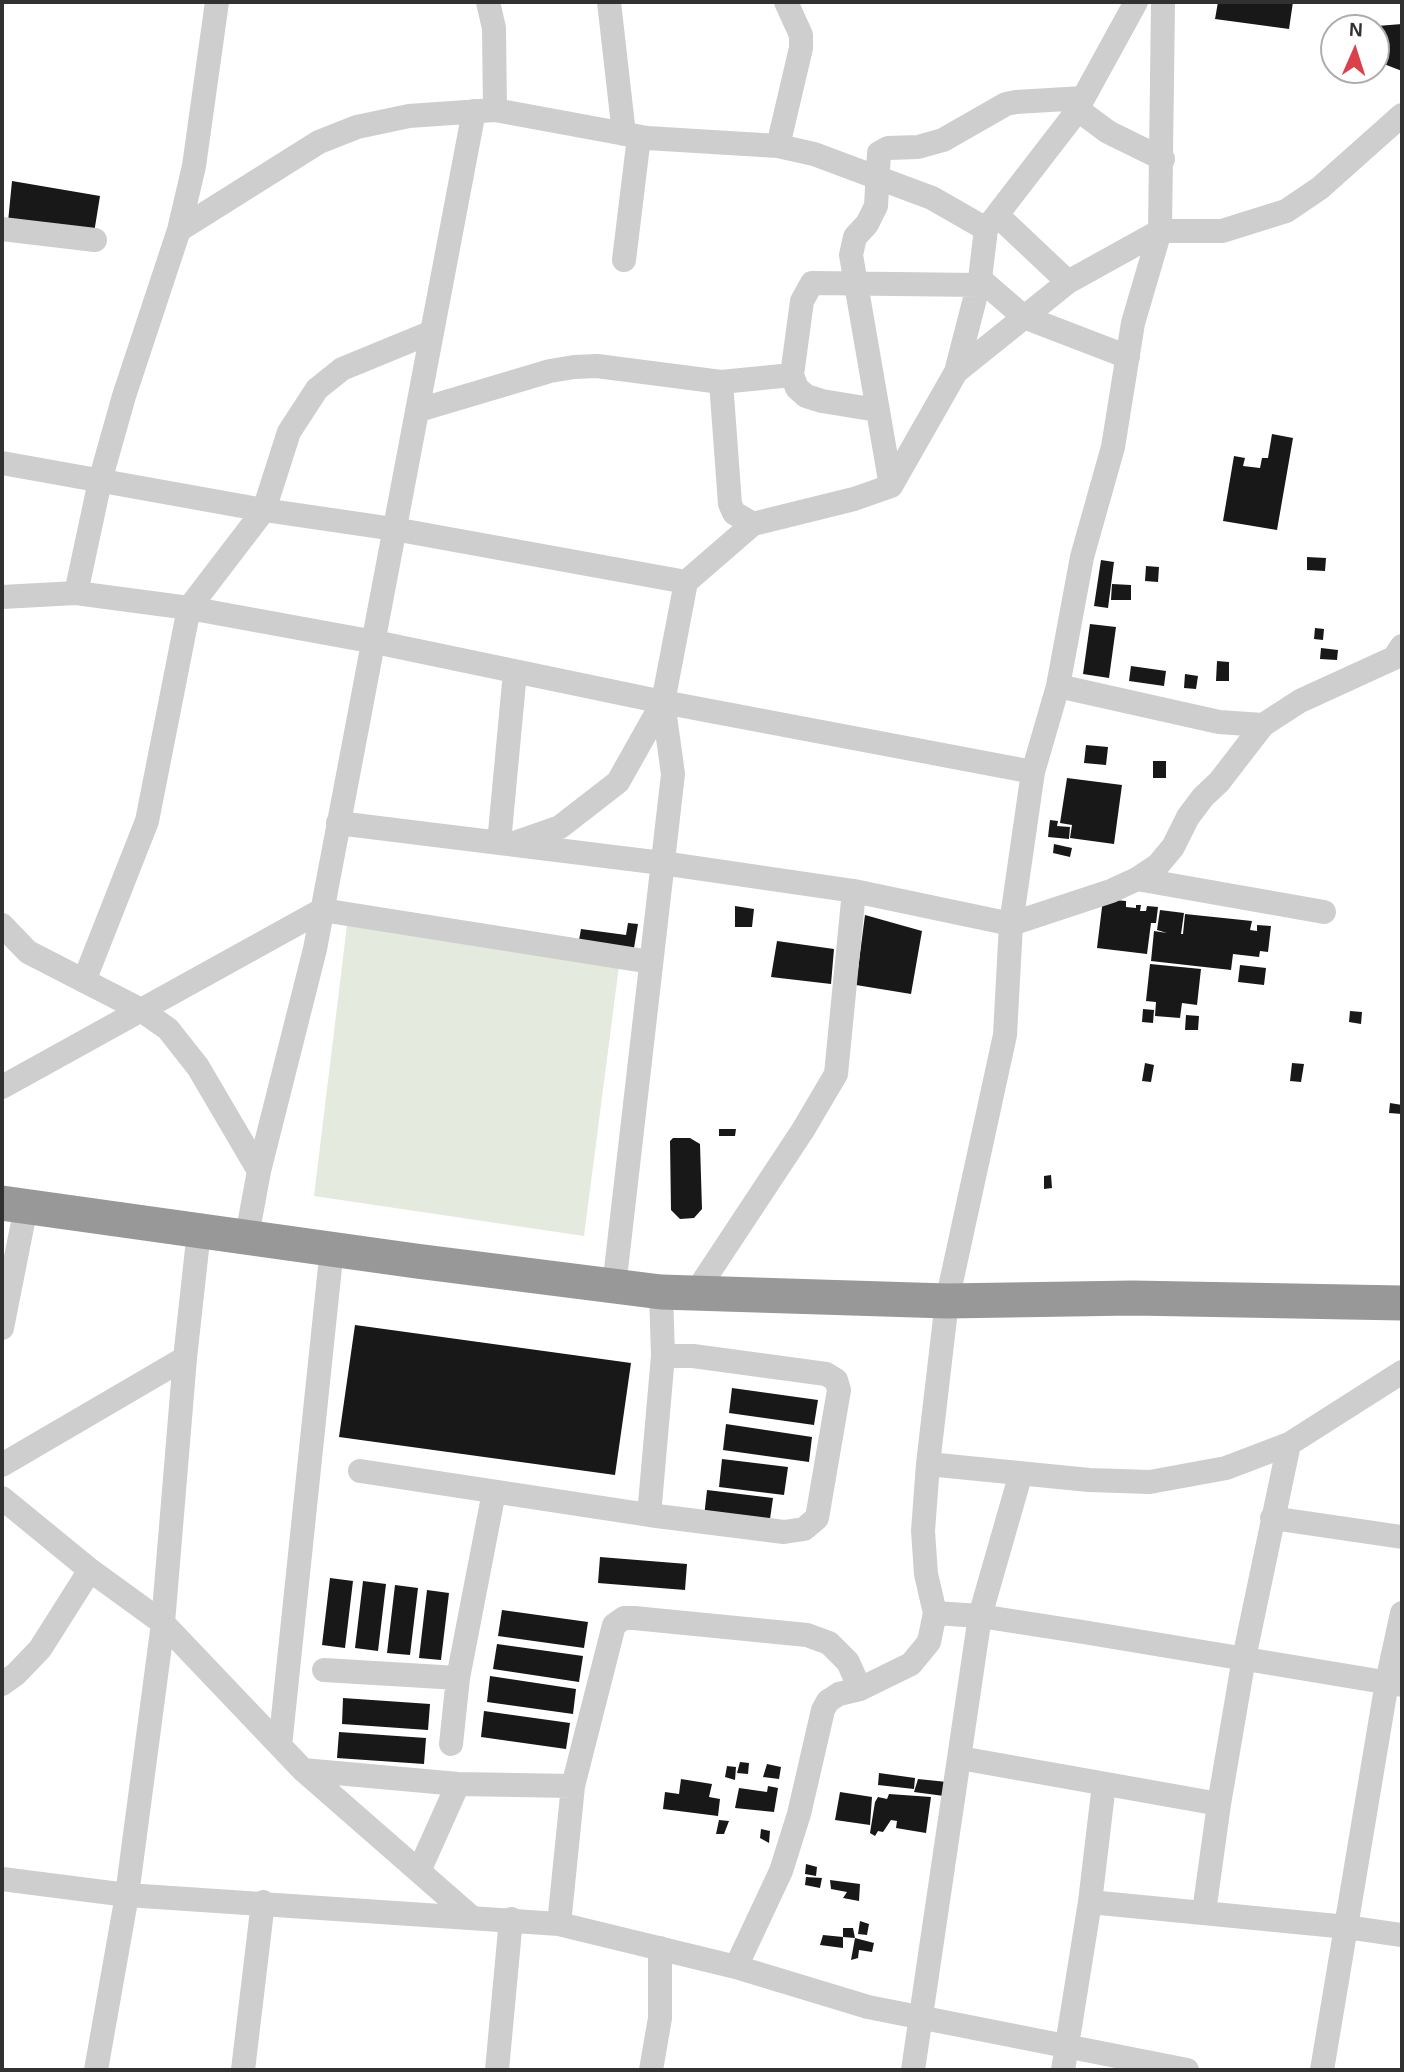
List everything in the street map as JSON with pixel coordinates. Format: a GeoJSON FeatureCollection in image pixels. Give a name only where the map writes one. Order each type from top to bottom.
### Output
{"type":"FeatureCollection","features":[{"type":"Feature","properties":{"kind":"highway"},"geometry":{"type":"LineString","coordinates":[[14,1205],[662,1292],[947,1301],[1133,1298],[1402,1303]]}},
{"type":"Feature","properties":{"kind":"street"},"geometry":{"type":"LineString","coordinates":[[76,593],[100,481],[124,396],[179,230],[194,166],[217,2]]}},
{"type":"Feature","properties":{"kind":"street"},"geometry":{"type":"LineString","coordinates":[[247,1237],[259,1171],[315,949],[432,332],[485,110],[494,28],[488,2]]}},
{"type":"Feature","properties":{"kind":"street"},"geometry":{"type":"LineString","coordinates":[[609,2],[631,135],[624,260]]}},
{"type":"Feature","properties":{"kind":"street"},"geometry":{"type":"LineString","coordinates":[[778,146],[801,48],[801,35],[786,2]]}},
{"type":"Feature","properties":{"kind":"street"},"geometry":{"type":"LineString","coordinates":[[504,844],[560,827],[618,782],[663,702],[686,582],[753,524],[854,499],[891,486],[956,372],[992,222],[1080,104],[1136,2]]}},
{"type":"Feature","properties":{"kind":"street"},"geometry":{"type":"LineString","coordinates":[[736,1967],[781,1871],[799,1814],[822,1710],[828,1701],[839,1694],[860,1689],[911,1664],[929,1643],[935,1613],[926,1574],[923,1531],[947,1301],[1004,1035],[1011,924],[1033,772],[1058,686],[1082,557],[1113,447],[1133,323],[1160,231],[1163,2]]}},
{"type":"Feature","properties":{"kind":"street"},"geometry":{"type":"LineString","coordinates":[[891,486],[854,283],[851,246],[876,206],[877,159],[883,149],[906,149],[931,144],[1006,104],[1080,104],[1108,132],[1163,159]]}},
{"type":"Feature","properties":{"kind":"street"},"geometry":{"type":"LineString","coordinates":[[179,230],[318,142],[357,127],[409,116],[485,110],[631,135],[778,146],[814,154],[992,222],[1068,282]]}},
{"type":"Feature","properties":{"kind":"street"},"geometry":{"type":"LineString","coordinates":[[956,372],[1068,282],[1160,231],[1222,231],[1286,211],[1320,188],[1402,115]]}},
{"type":"Feature","properties":{"kind":"street"},"geometry":{"type":"LineString","coordinates":[[2,229],[95,240]]}},
{"type":"Feature","properties":{"kind":"street"},"geometry":{"type":"LineString","coordinates":[[877,410],[806,397],[797,388],[792,375],[802,301],[812,283],[979,282],[1024,317],[1128,357]]}},
{"type":"Feature","properties":{"kind":"street"},"geometry":{"type":"LineString","coordinates":[[84,981],[147,821],[189,608],[264,510],[289,432],[317,389],[342,369],[432,332]]}},
{"type":"Feature","properties":{"kind":"street"},"geometry":{"type":"LineString","coordinates":[[419,410],[550,371],[574,367],[597,366],[721,382],[792,375]]}},
{"type":"Feature","properties":{"kind":"street"},"geometry":{"type":"LineString","coordinates":[[721,382],[730,504],[734,513],[753,524]]}},
{"type":"Feature","properties":{"kind":"street"},"geometry":{"type":"LineString","coordinates":[[2,463],[264,510],[394,528],[686,582]]}},
{"type":"Feature","properties":{"kind":"street"},"geometry":{"type":"LineString","coordinates":[[2,597],[76,593],[189,608],[375,642],[663,702],[1033,772]]}},
{"type":"Feature","properties":{"kind":"street"},"geometry":{"type":"LineString","coordinates":[[338,823],[662,863],[854,891],[1011,924],[1111,891],[1158,865],[1173,847],[1196,807],[1263,725],[1300,701],[1400,656]]}},
{"type":"Feature","properties":{"kind":"street"},"geometry":{"type":"LineString","coordinates":[[504,844],[515,672]]}},
{"type":"Feature","properties":{"kind":"street"},"geometry":{"type":"LineString","coordinates":[[1058,686],[1219,722],[1263,725]]}},
{"type":"Feature","properties":{"kind":"street"},"geometry":{"type":"LineString","coordinates":[[614,1287],[673,774],[663,702]]}},
{"type":"Feature","properties":{"kind":"street"},"geometry":{"type":"LineString","coordinates":[[1137,879],[1324,912]]}},
{"type":"Feature","properties":{"kind":"street"},"geometry":{"type":"LineString","coordinates":[[696,1292],[803,1130],[835,1074],[854,891]]}},
{"type":"Feature","properties":{"kind":"street"},"geometry":{"type":"LineString","coordinates":[[2,1087],[322,910],[651,962]]}},
{"type":"Feature","properties":{"kind":"street"},"geometry":{"type":"LineString","coordinates":[[2,925],[28,952],[141,1010],[168,1029],[190,1053],[259,1171]]}},
{"type":"Feature","properties":{"kind":"street"},"geometry":{"type":"LineString","coordinates":[[2,1328],[14,1205]]}},
{"type":"Feature","properties":{"kind":"street"},"geometry":{"type":"LineString","coordinates":[[96,2070],[127,1895],[163,1622],[185,1358],[199,1231]]}},
{"type":"Feature","properties":{"kind":"street"},"geometry":{"type":"LineString","coordinates":[[280,1746],[332,1248]]}},
{"type":"Feature","properties":{"kind":"street"},"geometry":{"type":"LineString","coordinates":[[649,1515],[663,1356],[662,1292]]}},
{"type":"Feature","properties":{"kind":"street"},"geometry":{"type":"LineString","coordinates":[[360,1471],[649,1515],[784,1532],[804,1529],[817,1518],[839,1390],[836,1380],[826,1374],[693,1356],[663,1356]]}},
{"type":"Feature","properties":{"kind":"street"},"geometry":{"type":"LineString","coordinates":[[2,1465],[185,1358]]}},
{"type":"Feature","properties":{"kind":"street"},"geometry":{"type":"LineString","coordinates":[[928,1464],[1089,1480],[1150,1482],[1226,1468],[1289,1444],[1402,1372]]}},
{"type":"Feature","properties":{"kind":"street"},"geometry":{"type":"LineString","coordinates":[[1204,1912],[1244,1658],[1289,1444]]}},
{"type":"Feature","properties":{"kind":"street"},"geometry":{"type":"LineString","coordinates":[[913,2070],[979,1616],[1021,1473]]}},
{"type":"Feature","properties":{"kind":"street"},"geometry":{"type":"LineString","coordinates":[[451,1744],[458,1678],[494,1492]]}},
{"type":"Feature","properties":{"kind":"street"},"geometry":{"type":"LineString","coordinates":[[2,1498],[90,1570],[163,1622],[303,1769],[470,1916]]}},
{"type":"Feature","properties":{"kind":"street"},"geometry":{"type":"LineString","coordinates":[[1272,1518],[1402,1537]]}},
{"type":"Feature","properties":{"kind":"street"},"geometry":{"type":"LineString","coordinates":[[2,1684],[16,1674],[40,1649],[90,1570]]}},
{"type":"Feature","properties":{"kind":"street"},"geometry":{"type":"LineString","coordinates":[[935,1613],[979,1616],[1395,1684]]}},
{"type":"Feature","properties":{"kind":"street"},"geometry":{"type":"LineString","coordinates":[[1322,2070],[1395,1684],[1402,1613]]}},
{"type":"Feature","properties":{"kind":"street"},"geometry":{"type":"LineString","coordinates":[[559,1924],[573,1786],[614,1625],[624,1618],[807,1635],[828,1643],[848,1662],[860,1689]]}},
{"type":"Feature","properties":{"kind":"street"},"geometry":{"type":"LineString","coordinates":[[324,1670],[458,1678]]}},
{"type":"Feature","properties":{"kind":"street"},"geometry":{"type":"LineString","coordinates":[[960,1758],[1219,1804]]}},
{"type":"Feature","properties":{"kind":"street"},"geometry":{"type":"LineString","coordinates":[[303,1769],[458,1784],[573,1786]]}},
{"type":"Feature","properties":{"kind":"street"},"geometry":{"type":"LineString","coordinates":[[419,1871],[458,1784]]}},
{"type":"Feature","properties":{"kind":"street"},"geometry":{"type":"LineString","coordinates":[[1066,2059],[1090,1902],[1104,1784]]}},
{"type":"Feature","properties":{"kind":"street"},"geometry":{"type":"LineString","coordinates":[[2,1879],[127,1895],[263,1902],[559,1924],[736,1967],[868,2007],[920,2018],[1066,2059],[1187,2070]]}},
{"type":"Feature","properties":{"kind":"street"},"geometry":{"type":"LineString","coordinates":[[243,2070],[263,1902]]}},
{"type":"Feature","properties":{"kind":"street"},"geometry":{"type":"LineString","coordinates":[[1090,1902],[1347,1927],[1402,1935]]}},
{"type":"Feature","properties":{"kind":"street"},"geometry":{"type":"LineString","coordinates":[[497,2070],[511,1919]]}},
{"type":"Feature","properties":{"kind":"street"},"geometry":{"type":"LineString","coordinates":[[651,2070],[660,2018],[660,1948]]}},
{"type":"Feature","properties":{"kind":"shaded area"},"geometry":{"type":"Polygon","coordinates":[[[347,925],[619,966],[584,1236],[314,1196],[347,925]]]}},
{"type":"Feature","properties":{"kind":"building"},"geometry":{"type":"Polygon","coordinates":[[[1218,2],[1293,2],[1289,29],[1215,19],[1218,2]]]}},
{"type":"Feature","properties":{"kind":"building"},"geometry":{"type":"Polygon","coordinates":[[[1402,24],[1402,71],[1390,66],[1390,25],[1402,24]]]}},
{"type":"Feature","properties":{"kind":"building"},"geometry":{"type":"Polygon","coordinates":[[[12,181],[100,196],[94,233],[8,222],[12,181]]]}},
{"type":"Feature","properties":{"kind":"building"},"geometry":{"type":"Polygon","coordinates":[[[1272,434],[1293,438],[1277,530],[1223,521],[1234,456],[1245,458],[1243,466],[1260,468],[1262,458],[1268,458],[1272,434]]]}},
{"type":"Feature","properties":{"kind":"building"},"geometry":{"type":"Polygon","coordinates":[[[1307,557],[1326,558],[1325,571],[1307,570],[1307,557]]]}},
{"type":"Feature","properties":{"kind":"building"},"geometry":{"type":"Polygon","coordinates":[[[1101,560],[1114,562],[1108,608],[1094,606],[1101,560]]]}},
{"type":"Feature","properties":{"kind":"building"},"geometry":{"type":"Polygon","coordinates":[[[1146,566],[1159,567],[1158,582],[1145,581],[1146,566]]]}},
{"type":"Feature","properties":{"kind":"building"},"geometry":{"type":"Polygon","coordinates":[[[1112,584],[1131,585],[1131,600],[1111,600],[1112,584]]]}},
{"type":"Feature","properties":{"kind":"building"},"geometry":{"type":"Polygon","coordinates":[[[1090,624],[1116,627],[1109,678],[1083,674],[1090,624]]]}},
{"type":"Feature","properties":{"kind":"building"},"geometry":{"type":"Polygon","coordinates":[[[1315,628],[1324,629],[1323,640],[1314,639],[1315,628]]]}},
{"type":"Feature","properties":{"kind":"building"},"geometry":{"type":"Polygon","coordinates":[[[1321,648],[1338,650],[1337,660],[1320,659],[1321,648]]]}},
{"type":"Feature","properties":{"kind":"building"},"geometry":{"type":"Polygon","coordinates":[[[1217,661],[1229,662],[1229,681],[1216,681],[1217,661]]]}},
{"type":"Feature","properties":{"kind":"building"},"geometry":{"type":"Polygon","coordinates":[[[1131,666],[1166,671],[1164,686],[1129,681],[1131,666]]]}},
{"type":"Feature","properties":{"kind":"building"},"geometry":{"type":"Polygon","coordinates":[[[1185,674],[1198,676],[1196,689],[1184,688],[1185,674]]]}},
{"type":"Feature","properties":{"kind":"building"},"geometry":{"type":"Polygon","coordinates":[[[1086,745],[1108,747],[1106,765],[1084,763],[1086,745]]]}},
{"type":"Feature","properties":{"kind":"building"},"geometry":{"type":"Polygon","coordinates":[[[1153,761],[1166,761],[1166,778],[1153,778],[1153,761]]]}},
{"type":"Feature","properties":{"kind":"building"},"geometry":{"type":"Polygon","coordinates":[[[1067,778],[1122,785],[1114,844],[1070,838],[1072,825],[1060,823],[1067,778]]]}},
{"type":"Feature","properties":{"kind":"building"},"geometry":{"type":"Polygon","coordinates":[[[1050,820],[1058,821],[1057,826],[1070,827],[1069,839],[1048,837],[1050,820]]]}},
{"type":"Feature","properties":{"kind":"building"},"geometry":{"type":"Polygon","coordinates":[[[1054,844],[1072,848],[1070,857],[1053,853],[1054,844]]]}},
{"type":"Feature","properties":{"kind":"building"},"geometry":{"type":"Polygon","coordinates":[[[1103,899],[1126,901],[1126,907],[1136,908],[1136,905],[1141,905],[1140,911],[1146,911],[1147,906],[1158,907],[1156,923],[1151,923],[1147,954],[1097,948],[1103,899]]]}},
{"type":"Feature","properties":{"kind":"building"},"geometry":{"type":"Polygon","coordinates":[[[735,906],[754,909],[752,927],[735,927],[735,906]]]}},
{"type":"Feature","properties":{"kind":"building"},"geometry":{"type":"Polygon","coordinates":[[[1160,910],[1184,913],[1181,934],[1185,914],[1252,921],[1250,930],[1257,931],[1257,925],[1271,926],[1268,952],[1260,951],[1259,957],[1233,954],[1231,970],[1151,961],[1154,931],[1167,933],[1157,930],[1160,910]]]}},
{"type":"Feature","properties":{"kind":"building"},"geometry":{"type":"Polygon","coordinates":[[[865,915],[922,931],[911,994],[856,985],[865,915]]]}},
{"type":"Feature","properties":{"kind":"building"},"geometry":{"type":"Polygon","coordinates":[[[628,923],[638,924],[634,948],[579,940],[581,929],[626,935],[628,923]]]}},
{"type":"Feature","properties":{"kind":"building"},"geometry":{"type":"Polygon","coordinates":[[[777,941],[834,949],[831,984],[771,977],[777,941]]]}},
{"type":"Feature","properties":{"kind":"building"},"geometry":{"type":"Polygon","coordinates":[[[1150,964],[1201,969],[1197,1005],[1182,1003],[1180,1018],[1155,1016],[1156,1002],[1146,1001],[1150,964]]]}},
{"type":"Feature","properties":{"kind":"building"},"geometry":{"type":"Polygon","coordinates":[[[1240,965],[1266,968],[1264,985],[1238,982],[1240,965]]]}},
{"type":"Feature","properties":{"kind":"building"},"geometry":{"type":"Polygon","coordinates":[[[1143,1009],[1154,1010],[1153,1023],[1142,1022],[1143,1009]]]}},
{"type":"Feature","properties":{"kind":"building"},"geometry":{"type":"Polygon","coordinates":[[[1350,1011],[1362,1012],[1361,1024],[1349,1022],[1350,1011]]]}},
{"type":"Feature","properties":{"kind":"building"},"geometry":{"type":"Polygon","coordinates":[[[1186,1015],[1199,1016],[1198,1030],[1185,1030],[1186,1015]]]}},
{"type":"Feature","properties":{"kind":"building"},"geometry":{"type":"Polygon","coordinates":[[[1145,1063],[1154,1065],[1151,1082],[1142,1081],[1145,1063]]]}},
{"type":"Feature","properties":{"kind":"building"},"geometry":{"type":"Polygon","coordinates":[[[1292,1063],[1304,1064],[1301,1082],[1290,1081],[1292,1063]]]}},
{"type":"Feature","properties":{"kind":"building"},"geometry":{"type":"Polygon","coordinates":[[[1390,1103],[1402,1105],[1402,1114],[1389,1113],[1390,1103]]]}},
{"type":"Feature","properties":{"kind":"building"},"geometry":{"type":"Polygon","coordinates":[[[719,1129],[736,1129],[735,1136],[719,1136],[719,1129]]]}},
{"type":"Feature","properties":{"kind":"building"},"geometry":{"type":"Polygon","coordinates":[[[673,1138],[690,1138],[700,1144],[702,1209],[694,1218],[680,1219],[671,1210],[670,1141],[673,1138]]]}},
{"type":"Feature","properties":{"kind":"building"},"geometry":{"type":"Polygon","coordinates":[[[1051,1175],[1052,1188],[1044,1189],[1044,1176],[1051,1175]]]}},
{"type":"Feature","properties":{"kind":"building"},"geometry":{"type":"Polygon","coordinates":[[[355,1325],[631,1363],[615,1475],[339,1437],[355,1325]]]}},
{"type":"Feature","properties":{"kind":"building"},"geometry":{"type":"Polygon","coordinates":[[[732,1388],[818,1400],[814,1425],[729,1413],[732,1388]]]}},
{"type":"Feature","properties":{"kind":"building"},"geometry":{"type":"Polygon","coordinates":[[[726,1424],[812,1437],[809,1462],[723,1450],[726,1424]]]}},
{"type":"Feature","properties":{"kind":"building"},"geometry":{"type":"Polygon","coordinates":[[[722,1459],[788,1467],[784,1495],[719,1487],[722,1459]]]}},
{"type":"Feature","properties":{"kind":"building"},"geometry":{"type":"Polygon","coordinates":[[[707,1490],[773,1498],[769,1526],[704,1517],[707,1490]]]}},
{"type":"Feature","properties":{"kind":"building"},"geometry":{"type":"Polygon","coordinates":[[[600,1557],[687,1564],[685,1590],[598,1583],[600,1557]]]}},
{"type":"Feature","properties":{"kind":"building"},"geometry":{"type":"Polygon","coordinates":[[[330,1578],[353,1581],[345,1648],[322,1645],[330,1578]]]}},
{"type":"Feature","properties":{"kind":"building"},"geometry":{"type":"Polygon","coordinates":[[[363,1581],[386,1584],[378,1651],[355,1648],[363,1581]]]}},
{"type":"Feature","properties":{"kind":"building"},"geometry":{"type":"Polygon","coordinates":[[[395,1585],[418,1588],[410,1655],[387,1653],[395,1585]]]}},
{"type":"Feature","properties":{"kind":"building"},"geometry":{"type":"Polygon","coordinates":[[[427,1590],[449,1593],[441,1660],[419,1658],[427,1590]]]}},
{"type":"Feature","properties":{"kind":"building"},"geometry":{"type":"Polygon","coordinates":[[[502,1610],[588,1622],[584,1648],[498,1636],[502,1610]]]}},
{"type":"Feature","properties":{"kind":"building"},"geometry":{"type":"Polygon","coordinates":[[[497,1644],[583,1656],[579,1682],[493,1669],[497,1644]]]}},
{"type":"Feature","properties":{"kind":"building"},"geometry":{"type":"Polygon","coordinates":[[[490,1676],[576,1689],[573,1714],[487,1702],[490,1676]]]}},
{"type":"Feature","properties":{"kind":"building"},"geometry":{"type":"Polygon","coordinates":[[[343,1698],[430,1704],[428,1730],[342,1724],[343,1698]]]}},
{"type":"Feature","properties":{"kind":"building"},"geometry":{"type":"Polygon","coordinates":[[[484,1711],[570,1723],[566,1749],[481,1737],[484,1711]]]}},
{"type":"Feature","properties":{"kind":"building"},"geometry":{"type":"Polygon","coordinates":[[[339,1732],[426,1738],[424,1764],[337,1758],[339,1732]]]}},
{"type":"Feature","properties":{"kind":"building"},"geometry":{"type":"Polygon","coordinates":[[[740,1762],[749,1763],[748,1774],[737,1773],[740,1762]]]}},
{"type":"Feature","properties":{"kind":"building"},"geometry":{"type":"Polygon","coordinates":[[[767,1764],[781,1767],[779,1779],[763,1777],[767,1764]]]}},
{"type":"Feature","properties":{"kind":"building"},"geometry":{"type":"Polygon","coordinates":[[[727,1766],[736,1767],[735,1780],[725,1777],[727,1766]]]}},
{"type":"Feature","properties":{"kind":"building"},"geometry":{"type":"Polygon","coordinates":[[[879,1773],[915,1778],[914,1789],[878,1785],[879,1773]]]}},
{"type":"Feature","properties":{"kind":"building"},"geometry":{"type":"Polygon","coordinates":[[[681,1779],[712,1784],[709,1797],[720,1799],[718,1816],[663,1809],[665,1792],[679,1794],[681,1779]]]}},
{"type":"Feature","properties":{"kind":"building"},"geometry":{"type":"Polygon","coordinates":[[[918,1779],[947,1782],[944,1796],[914,1792],[918,1779]]]}},
{"type":"Feature","properties":{"kind":"building"},"geometry":{"type":"Polygon","coordinates":[[[768,1786],[778,1788],[774,1812],[735,1808],[739,1788],[767,1792],[768,1786]]]}},
{"type":"Feature","properties":{"kind":"building"},"geometry":{"type":"Polygon","coordinates":[[[840,1792],[872,1797],[870,1825],[835,1820],[840,1792]]]}},
{"type":"Feature","properties":{"kind":"building"},"geometry":{"type":"Polygon","coordinates":[[[889,1794],[931,1797],[926,1833],[896,1828],[897,1821],[891,1820],[883,1832],[878,1831],[875,1836],[870,1833],[875,1802],[878,1797],[887,1799],[889,1794]]]}},
{"type":"Feature","properties":{"kind":"building"},"geometry":{"type":"Polygon","coordinates":[[[719,1820],[729,1821],[724,1834],[716,1834],[719,1820]]]}},
{"type":"Feature","properties":{"kind":"building"},"geometry":{"type":"Polygon","coordinates":[[[761,1829],[770,1831],[769,1843],[760,1838],[761,1829]]]}},
{"type":"Feature","properties":{"kind":"building"},"geometry":{"type":"Polygon","coordinates":[[[806,1864],[817,1867],[816,1876],[805,1874],[806,1864]]]}},
{"type":"Feature","properties":{"kind":"building"},"geometry":{"type":"Polygon","coordinates":[[[806,1877],[822,1878],[820,1888],[805,1885],[806,1877]]]}},
{"type":"Feature","properties":{"kind":"building"},"geometry":{"type":"Polygon","coordinates":[[[830,1880],[860,1884],[859,1901],[843,1898],[847,1892],[831,1889],[830,1880]]]}},
{"type":"Feature","properties":{"kind":"building"},"geometry":{"type":"Polygon","coordinates":[[[860,1921],[869,1924],[867,1935],[858,1934],[860,1921]]]}},
{"type":"Feature","properties":{"kind":"building"},"geometry":{"type":"Polygon","coordinates":[[[843,1928],[853,1928],[855,1938],[843,1937],[843,1928]]]}},
{"type":"Feature","properties":{"kind":"building"},"geometry":{"type":"Polygon","coordinates":[[[823,1935],[843,1937],[843,1948],[820,1945],[823,1935]]]}},
{"type":"Feature","properties":{"kind":"building"},"geometry":{"type":"Polygon","coordinates":[[[855,1938],[874,1943],[872,1952],[859,1950],[858,1958],[851,1960],[855,1938]]]}}]}
